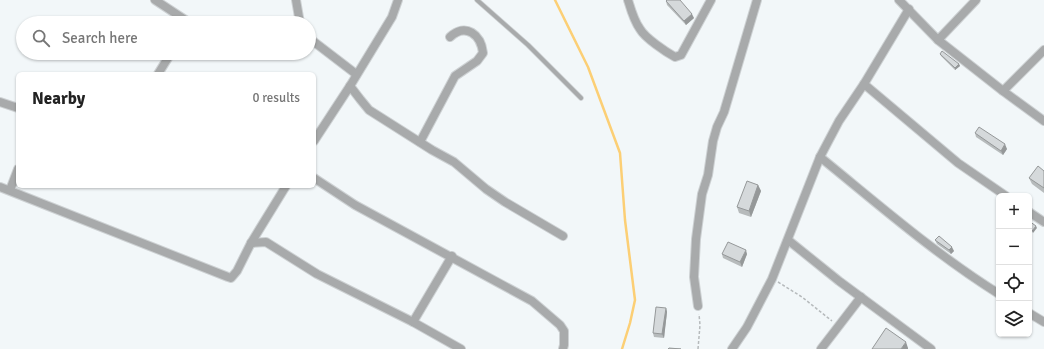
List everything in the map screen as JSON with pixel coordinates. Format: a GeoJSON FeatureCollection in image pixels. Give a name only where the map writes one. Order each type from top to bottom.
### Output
{"type":"FeatureCollection","features":[{"type":"Feature","properties":{"kind":"street"},"geometry":{"type":"LineString","coordinates":[[155,0],[179,16]]}},
{"type":"Feature","properties":{"kind":"street"},"geometry":{"type":"LineString","coordinates":[[296,0],[299,16]]}},
{"type":"Feature","properties":{"kind":"street"},"geometry":{"type":"LineString","coordinates":[[316,138],[392,17],[398,0]]}},
{"type":"Feature","properties":{"kind":"street"},"geometry":{"type":"LineString","coordinates":[[628,0],[631,11],[640,30],[666,52],[675,57],[681,55],[711,0]]}},
{"type":"Feature","properties":{"kind":"street"},"geometry":{"type":"LineString","coordinates":[[698,306],[694,277],[696,239],[702,194],[708,175],[713,141],[724,112],[755,0]]}},
{"type":"Feature","properties":{"kind":"street"},"geometry":{"type":"LineString","coordinates":[[899,0],[938,40],[1044,121]]}},
{"type":"Feature","properties":{"kind":"street"},"geometry":{"type":"LineString","coordinates":[[938,40],[976,0]]}},
{"type":"Feature","properties":{"kind":"street"},"geometry":{"type":"LineString","coordinates":[[732,349],[747,327],[772,279],[820,156],[839,121],[864,84],[909,9]]}},
{"type":"Feature","properties":{"kind":"street"},"geometry":{"type":"LineString","coordinates":[[420,142],[455,76],[477,61],[483,53],[482,45],[478,38],[467,30],[456,31],[450,37]]}},
{"type":"Feature","properties":{"kind":"street"},"geometry":{"type":"LineString","coordinates":[[316,43],[356,74]]}},
{"type":"Feature","properties":{"kind":"street"},"geometry":{"type":"LineString","coordinates":[[1003,91],[1044,50]]}},
{"type":"Feature","properties":{"kind":"street"},"geometry":{"type":"LineString","coordinates":[[159,72],[167,60]]}},
{"type":"Feature","properties":{"kind":"street"},"geometry":{"type":"LineString","coordinates":[[864,84],[958,163],[1002,193]]}},
{"type":"Feature","properties":{"kind":"street"},"geometry":{"type":"LineString","coordinates":[[350,86],[369,110],[454,162],[486,189],[505,202],[563,236]]}},
{"type":"Feature","properties":{"kind":"street"},"geometry":{"type":"LineString","coordinates":[[0,102],[16,107]]}},
{"type":"Feature","properties":{"kind":"street"},"geometry":{"type":"LineString","coordinates":[[820,156],[925,242],[976,280],[996,292]]}},
{"type":"Feature","properties":{"kind":"street"},"geometry":{"type":"LineString","coordinates":[[10,190],[16,174]]}},
{"type":"Feature","properties":{"kind":"street"},"geometry":{"type":"LineString","coordinates":[[316,179],[355,204],[532,301],[560,325],[564,331],[563,349]]}},
{"type":"Feature","properties":{"kind":"street"},"geometry":{"type":"LineString","coordinates":[[0,186],[228,278],[231,278],[237,271],[251,243],[285,188]]}},
{"type":"Feature","properties":{"kind":"street"},"geometry":{"type":"LineString","coordinates":[[1032,214],[1044,222]]}},
{"type":"Feature","properties":{"kind":"street"},"geometry":{"type":"LineString","coordinates":[[260,228],[266,242],[317,274],[413,322],[461,349]]}},
{"type":"Feature","properties":{"kind":"street"},"geometry":{"type":"LineString","coordinates":[[788,240],[860,297],[931,349]]}},
{"type":"Feature","properties":{"kind":"street"},"geometry":{"type":"LineString","coordinates":[[251,243],[266,242]]}},
{"type":"Feature","properties":{"kind":"street"},"geometry":{"type":"LineString","coordinates":[[413,322],[452,256]]}},
{"type":"Feature","properties":{"kind":"street"},"geometry":{"type":"LineString","coordinates":[[821,349],[860,297]]}},
{"type":"Feature","properties":{"kind":"street"},"geometry":{"type":"LineString","coordinates":[[1032,315],[1044,322]]}},
{"type":"Feature","properties":{"kind":"lane"},"geometry":{"type":"LineString","coordinates":[[477,0],[528,45],[581,98]]}},
{"type":"Feature","properties":{"kind":"path"},"geometry":{"type":"LineString","coordinates":[[772,279],[802,297],[838,326]]}},
{"type":"Feature","properties":{"kind":"path"},"geometry":{"type":"LineString","coordinates":[[698,306],[700,325],[698,349]]}},
{"type":"Feature","properties":{"kind":"building"},"geometry":{"type":"Polygon","coordinates":[[[680,0],[692,14],[684,21],[666,1],[680,0]]]}},
{"type":"Feature","properties":{"kind":"building"},"geometry":{"type":"Polygon","coordinates":[[[942,51],[959,64],[955,68],[940,54],[942,51]]]}},
{"type":"Feature","properties":{"kind":"building"},"geometry":{"type":"Polygon","coordinates":[[[979,127],[1005,144],[1001,151],[975,133],[979,127]]]}},
{"type":"Feature","properties":{"kind":"building"},"geometry":{"type":"Polygon","coordinates":[[[1038,166],[1044,171],[1044,188],[1029,178],[1038,166]]]}},
{"type":"Feature","properties":{"kind":"building"},"geometry":{"type":"Polygon","coordinates":[[[747,181],[758,185],[749,211],[737,207],[747,181]]]}},
{"type":"Feature","properties":{"kind":"building"},"geometry":{"type":"Polygon","coordinates":[[[1032,223],[1036,226],[1032,231],[1032,223]]]}},
{"type":"Feature","properties":{"kind":"building"},"geometry":{"type":"Polygon","coordinates":[[[939,236],[952,247],[949,250],[935,240],[939,236]]]}},
{"type":"Feature","properties":{"kind":"building"},"geometry":{"type":"Polygon","coordinates":[[[728,242],[746,250],[740,262],[722,254],[728,242]]]}},
{"type":"Feature","properties":{"kind":"building"},"geometry":{"type":"Polygon","coordinates":[[[656,307],[666,308],[662,334],[653,333],[656,307]]]}},
{"type":"Feature","properties":{"kind":"building"},"geometry":{"type":"Polygon","coordinates":[[[886,328],[906,342],[901,349],[872,349],[886,328]]]}},
{"type":"Feature","properties":{"kind":"waterway"},"geometry":{"type":"LineString","coordinates":[[555,0],[588,67],[620,153],[625,220],[635,300],[622,349]]}}]}
